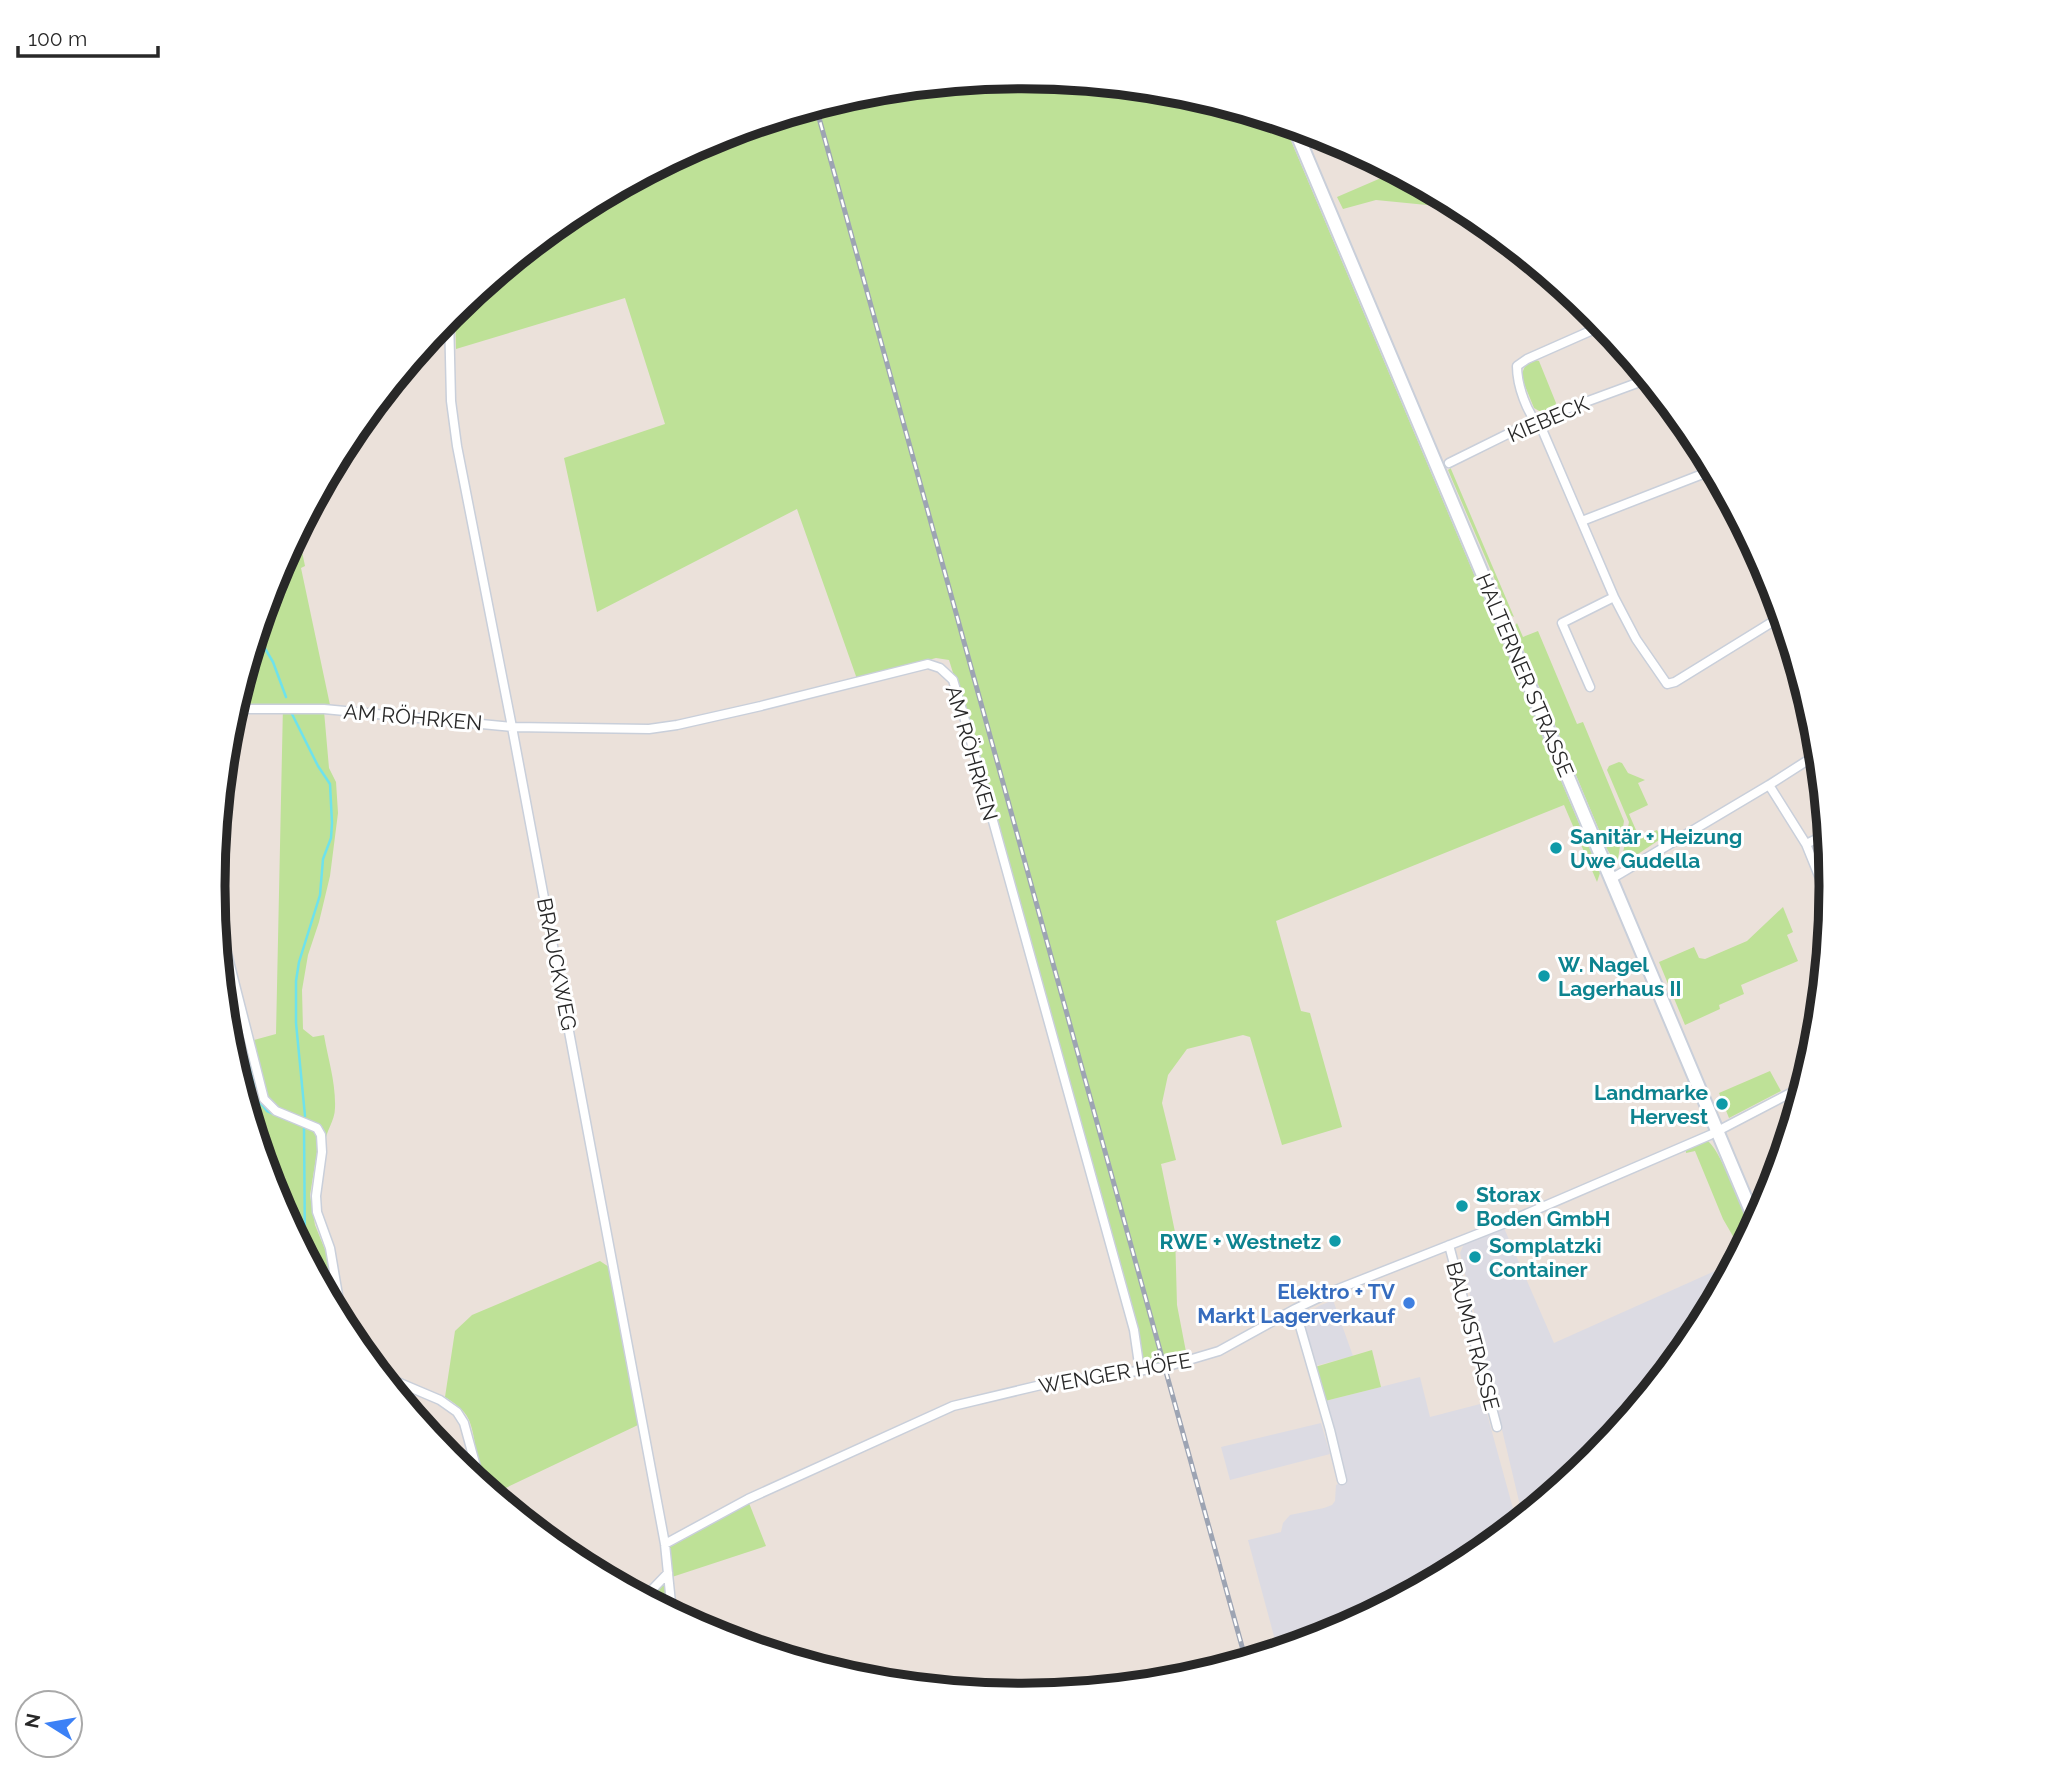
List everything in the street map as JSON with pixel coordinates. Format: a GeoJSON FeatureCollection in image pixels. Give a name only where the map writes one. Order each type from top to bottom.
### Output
{"type":"FeatureCollection","features":[{"type":"Feature","properties":{"kind":"main road","name":"HALTERNER STRASSE"},"geometry":{"type":"LineString","coordinates":[[1299,139],[1751,1210]]}},
{"type":"Feature","properties":{"kind":"street"},"geometry":{"type":"LineString","coordinates":[[1593,330],[1527,359],[1517,366],[1517,378],[1534,421],[1541,427],[1636,639],[1667,684],[1675,682],[1774,622]]}},
{"type":"Feature","properties":{"kind":"street","name":"BRAUCKWEG"},"geometry":{"type":"LineString","coordinates":[[449,333],[451,401],[457,446],[666,1544],[671,1602]]}},
{"type":"Feature","properties":{"kind":"street","name":"KIEBECK"},"geometry":{"type":"LineString","coordinates":[[1449,463],[1534,421],[1639,382]]}},
{"type":"Feature","properties":{"kind":"street"},"geometry":{"type":"LineString","coordinates":[[1582,521],[1704,474]]}},
{"type":"Feature","properties":{"kind":"street"},"geometry":{"type":"LineString","coordinates":[[1590,687],[1563,623],[1615,597]]}},
{"type":"Feature","properties":{"kind":"street","name":"AM RÖHRKEN"},"geometry":{"type":"LineString","coordinates":[[246,709],[324,709],[512,727],[602,730],[665,727],[928,664],[946,672],[953,680],[967,727],[1134,1330],[1140,1371]]}},
{"type":"Feature","properties":{"kind":"street"},"geometry":{"type":"LineString","coordinates":[[1611,879],[1809,759]]}},
{"type":"Feature","properties":{"kind":"street"},"geometry":{"type":"LineString","coordinates":[[1769,785],[1806,845],[1820,878]]}},
{"type":"Feature","properties":{"kind":"street"},"geometry":{"type":"LineString","coordinates":[[1806,845],[1818,839]]}},
{"type":"Feature","properties":{"kind":"street"},"geometry":{"type":"LineString","coordinates":[[229,961],[264,1098],[276,1111],[317,1128],[321,1135],[317,1212],[330,1248],[338,1294]]}},
{"type":"Feature","properties":{"kind":"street","name":"WENGER HÖFE"},"geometry":{"type":"LineString","coordinates":[[666,1544],[748,1499],[953,1406],[1041,1385],[1176,1365],[1219,1351],[1333,1291],[1450,1245],[1718,1132],[1793,1092]]}},
{"type":"Feature","properties":{"kind":"street","name":"BAUMSTRASSE"},"geometry":{"type":"LineString","coordinates":[[1450,1245],[1497,1427]]}},
{"type":"Feature","properties":{"kind":"street"},"geometry":{"type":"LineString","coordinates":[[1295,1309],[1342,1480]]}},
{"type":"Feature","properties":{"kind":"street"},"geometry":{"type":"LineString","coordinates":[[399,1382],[440,1400],[457,1412],[464,1423],[476,1466]]}},
{"type":"Feature","properties":{"kind":"street"},"geometry":{"type":"LineString","coordinates":[[650,1591],[668,1573]]}},
{"type":"Feature","properties":{"kind":"shaded area"},"geometry":{"type":"Polygon","coordinates":[[[1504,1228],[1554,1343],[1722,1268],[1685,1329],[1655,1372],[1622,1412],[1586,1450],[1521,1508],[1460,1253],[1464,1244],[1504,1228]]]}},
{"type":"Feature","properties":{"kind":"shaded area"},"geometry":{"type":"Polygon","coordinates":[[[1333,1300],[1353,1356],[1315,1366],[1301,1317],[1333,1300]]]}},
{"type":"Feature","properties":{"kind":"shaded area"},"geometry":{"type":"Polygon","coordinates":[[[1420,1377],[1430,1417],[1484,1403],[1514,1514],[1421,1577],[1375,1602],[1276,1642],[1248,1540],[1281,1532],[1283,1523],[1290,1515],[1324,1508],[1335,1501],[1336,1485],[1343,1482],[1325,1401],[1420,1377]]]}},
{"type":"Feature","properties":{"kind":"shaded area"},"geometry":{"type":"Polygon","coordinates":[[[1321,1423],[1330,1454],[1230,1480],[1221,1447],[1321,1423]]]}},
{"type":"Feature","properties":{"kind":"green space"},"geometry":{"type":"Polygon","coordinates":[[[1023,89],[1075,91],[1178,105],[1229,116],[1289,136],[1600,873],[1597,882],[1564,805],[1276,921],[1301,1011],[1310,1013],[1342,1127],[1282,1145],[1250,1037],[1243,1035],[1187,1049],[1168,1075],[1162,1103],[1176,1160],[1161,1164],[1175,1232],[1177,1305],[1187,1357],[1144,1366],[1140,1363],[1138,1329],[949,660],[936,658],[857,679],[797,509],[597,612],[564,458],[665,424],[625,298],[456,349],[455,327],[459,323],[537,254],[580,224],[670,171],[717,150],[816,116],[918,96],[1023,89]]]}},
{"type":"Feature","properties":{"kind":"green space"},"geometry":{"type":"Polygon","coordinates":[[[1385,176],[1437,206],[1376,200],[1343,209],[1337,197],[1385,176]]]}},
{"type":"Feature","properties":{"kind":"green space"},"geometry":{"type":"Polygon","coordinates":[[[1535,360],[1539,361],[1556,403],[1555,407],[1541,412],[1534,408],[1521,376],[1525,366],[1535,360]]]}},
{"type":"Feature","properties":{"kind":"green space"},"geometry":{"type":"Polygon","coordinates":[[[1451,468],[1514,617],[1510,615],[1448,470],[1451,468]]]}},
{"type":"Feature","properties":{"kind":"green space"},"geometry":{"type":"Polygon","coordinates":[[[301,547],[305,566],[301,568],[330,705],[325,704],[324,711],[329,768],[336,782],[338,813],[330,876],[308,955],[302,990],[303,1029],[313,1037],[324,1035],[334,1089],[335,1113],[325,1144],[318,1146],[310,1195],[315,1225],[328,1257],[332,1284],[286,1192],[253,1097],[256,1099],[266,1096],[254,1040],[276,1034],[283,705],[247,704],[268,630],[301,547]]]}},
{"type":"Feature","properties":{"kind":"green space"},"geometry":{"type":"Polygon","coordinates":[[[1517,623],[1523,637],[1538,631],[1577,724],[1583,722],[1624,821],[1617,865],[1607,849],[1514,627],[1517,623]]]}},
{"type":"Feature","properties":{"kind":"green space"},"geometry":{"type":"Polygon","coordinates":[[[1619,762],[1628,773],[1645,780],[1638,783],[1648,805],[1629,814],[1639,837],[1657,830],[1659,834],[1666,831],[1668,834],[1626,862],[1623,853],[1629,822],[1607,770],[1609,766],[1619,762]]]}},
{"type":"Feature","properties":{"kind":"green space"},"geometry":{"type":"Polygon","coordinates":[[[1783,907],[1793,932],[1787,935],[1798,961],[1741,985],[1744,994],[1719,1005],[1720,1009],[1685,1025],[1659,962],[1694,947],[1699,958],[1705,959],[1747,941],[1783,907]]]}},
{"type":"Feature","properties":{"kind":"green space"},"geometry":{"type":"Polygon","coordinates":[[[231,978],[258,1087],[258,1090],[254,1089],[252,1094],[250,1086],[254,1087],[241,1042],[231,978]]]}},
{"type":"Feature","properties":{"kind":"green space"},"geometry":{"type":"Polygon","coordinates":[[[1770,1071],[1781,1091],[1729,1118],[1719,1093],[1770,1071]]]}},
{"type":"Feature","properties":{"kind":"green space"},"geometry":{"type":"Polygon","coordinates":[[[1706,1140],[1725,1167],[1746,1220],[1736,1242],[1723,1219],[1695,1151],[1686,1153],[1686,1150],[1706,1140]]]}},
{"type":"Feature","properties":{"kind":"green space"},"geometry":{"type":"Polygon","coordinates":[[[600,1261],[609,1267],[638,1425],[502,1490],[480,1470],[467,1416],[445,1397],[455,1331],[472,1315],[600,1261]]]}},
{"type":"Feature","properties":{"kind":"green space"},"geometry":{"type":"Polygon","coordinates":[[[1372,1350],[1381,1387],[1325,1401],[1315,1367],[1372,1350]]]}},
{"type":"Feature","properties":{"kind":"green space"},"geometry":{"type":"Polygon","coordinates":[[[749,1503],[766,1546],[672,1577],[670,1547],[749,1503]]]}},
{"type":"Feature","properties":{"kind":"green space"},"geometry":{"type":"Polygon","coordinates":[[[664,1581],[666,1600],[652,1592],[664,1581]]]}},
{"type":"Feature","properties":{"kind":"waterway"},"geometry":{"type":"LineString","coordinates":[[263,645],[273,662],[286,697]]}},
{"type":"Feature","properties":{"kind":"waterway"},"geometry":{"type":"LineString","coordinates":[[292,714],[330,784],[332,823],[331,838],[323,859],[320,895],[299,962],[296,981],[296,1023],[305,1116]]}},
{"type":"Feature","properties":{"kind":"waterway"},"geometry":{"type":"LineString","coordinates":[[235,1008],[255,1087]]}},
{"type":"Feature","properties":{"kind":"waterway"},"geometry":{"type":"LineString","coordinates":[[259,1101],[267,1111],[274,1114]]}},
{"type":"Feature","properties":{"kind":"waterway"},"geometry":{"type":"LineString","coordinates":[[304,1125],[305,1234]]}},
{"type":"Feature","properties":{"kind":"railway"},"geometry":{"type":"LineString","coordinates":[[818,115],[1244,1652]]}},
{"type":"Feature","properties":{"kind":"place","name":"Sanitär + Heizung Uwe Gudella"},"geometry":{"type":"Point","coordinates":[1556,848]}},
{"type":"Feature","properties":{"kind":"place","name":"W. Nagel Lagerhaus II"},"geometry":{"type":"Point","coordinates":[1544,976]}},
{"type":"Feature","properties":{"kind":"place","name":"Landmarke Hervest"},"geometry":{"type":"Point","coordinates":[1722,1104]}},
{"type":"Feature","properties":{"kind":"place","name":"Storax Boden GmbH"},"geometry":{"type":"Point","coordinates":[1462,1206]}},
{"type":"Feature","properties":{"kind":"place","name":"RWE + Westnetz"},"geometry":{"type":"Point","coordinates":[1335,1241]}},
{"type":"Feature","properties":{"kind":"place","name":"Somplatzki Container"},"geometry":{"type":"Point","coordinates":[1475,1257]}},
{"type":"Feature","properties":{"kind":"place","name":"Elektro + TV Markt Lagerverkauf"},"geometry":{"type":"Point","coordinates":[1409,1303]}}]}
